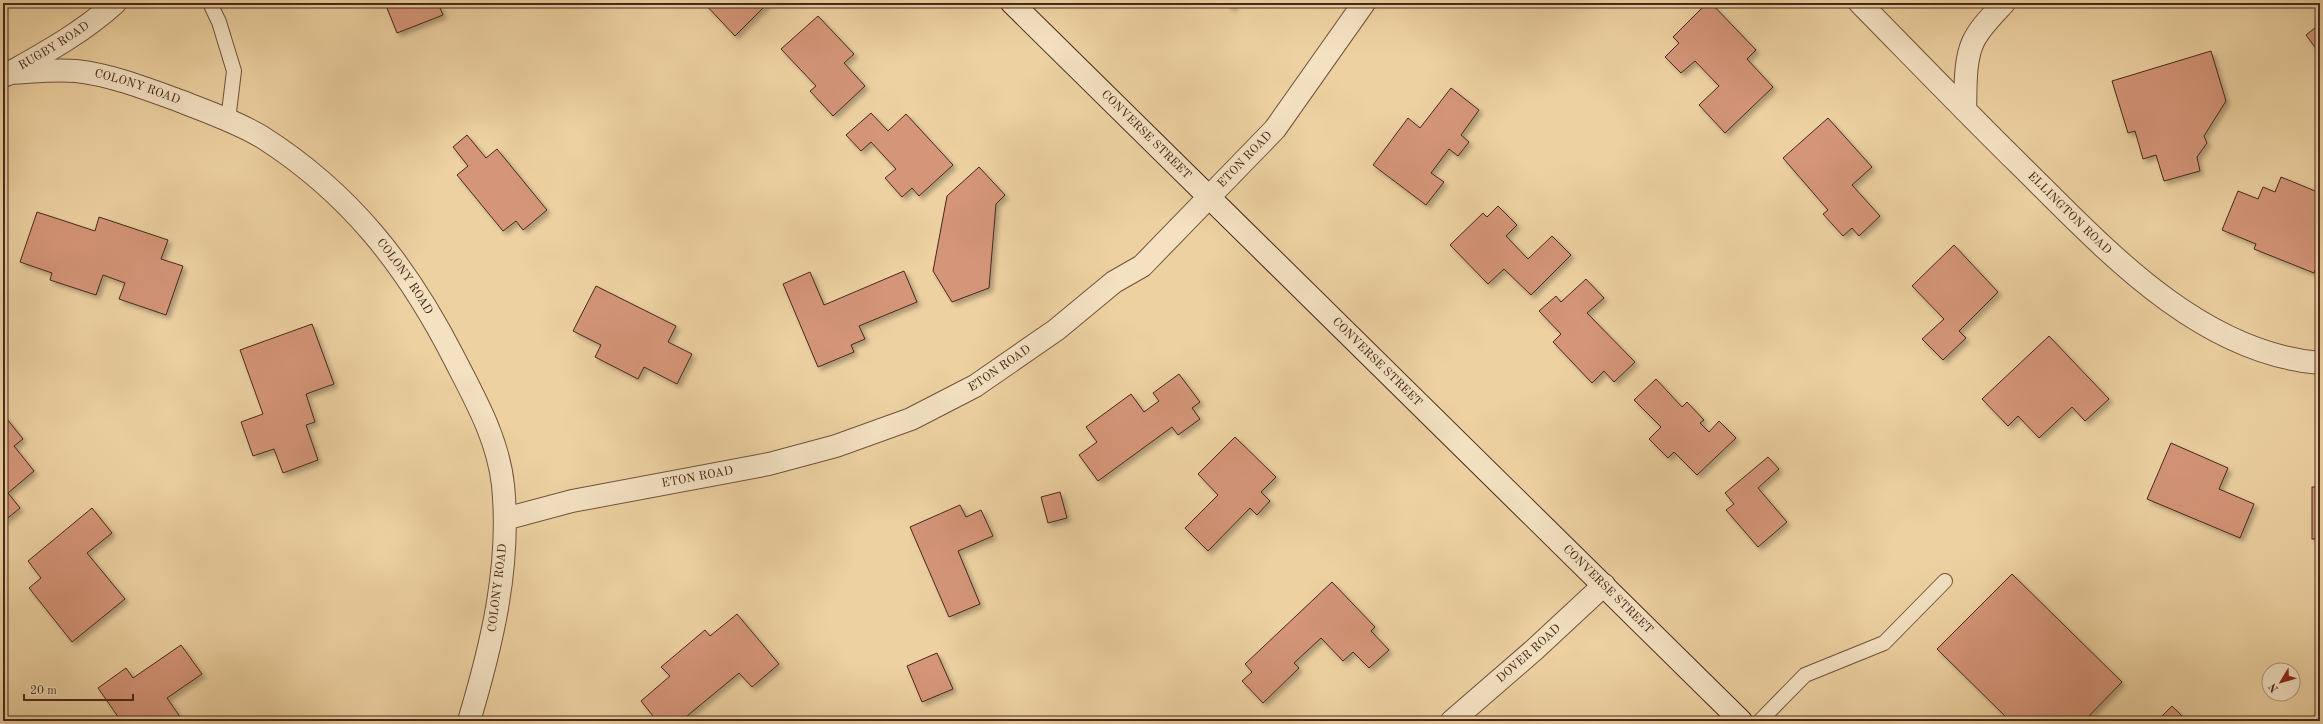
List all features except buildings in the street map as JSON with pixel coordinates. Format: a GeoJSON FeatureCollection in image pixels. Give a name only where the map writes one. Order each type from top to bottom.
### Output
{"type":"FeatureCollection","features":[{"type":"Feature","properties":{"kind":"street","name":"RUGBY ROAD"},"geometry":{"type":"LineString","coordinates":[[7,74],[67,41],[93,22],[115,3]]}},
{"type":"Feature","properties":{"kind":"street","name":"CONVERSE STREET"},"geometry":{"type":"LineString","coordinates":[[1012,3],[1741,721]]}},
{"type":"Feature","properties":{"kind":"street","name":"ETON ROAD"},"geometry":{"type":"LineString","coordinates":[[505,519],[572,501],[769,464],[836,446],[912,419],[975,386],[1044,339],[1114,282],[1142,266],[1275,129],[1364,3]]}},
{"type":"Feature","properties":{"kind":"street","name":"ELLINGTON ROAD"},"geometry":{"type":"LineString","coordinates":[[1860,3],[2083,228],[2148,284],[2185,313],[2224,336],[2260,349],[2320,363]]}},
{"type":"Feature","properties":{"kind":"street"},"geometry":{"type":"LineString","coordinates":[[1965,110],[1968,64],[1973,43],[1984,25],[2004,3]]}},
{"type":"Feature","properties":{"kind":"street","name":"COLONY ROAD"},"geometry":{"type":"LineString","coordinates":[[7,74],[75,71],[106,77],[167,96],[228,120],[261,136],[321,179],[371,229],[412,285],[445,339],[485,420],[495,447],[502,483],[505,519],[505,555],[497,617],[469,721]]}},
{"type":"Feature","properties":{"kind":"street","name":"DOVER ROAD"},"geometry":{"type":"LineString","coordinates":[[1452,721],[1534,650],[1604,585]]}},
{"type":"Feature","properties":{"kind":"lane"},"geometry":{"type":"LineString","coordinates":[[210,3],[219,22],[234,71],[228,120]]}},
{"type":"Feature","properties":{"kind":"lane"},"geometry":{"type":"LineString","coordinates":[[1760,721],[1805,675],[1884,643],[1945,581]]}}]}
